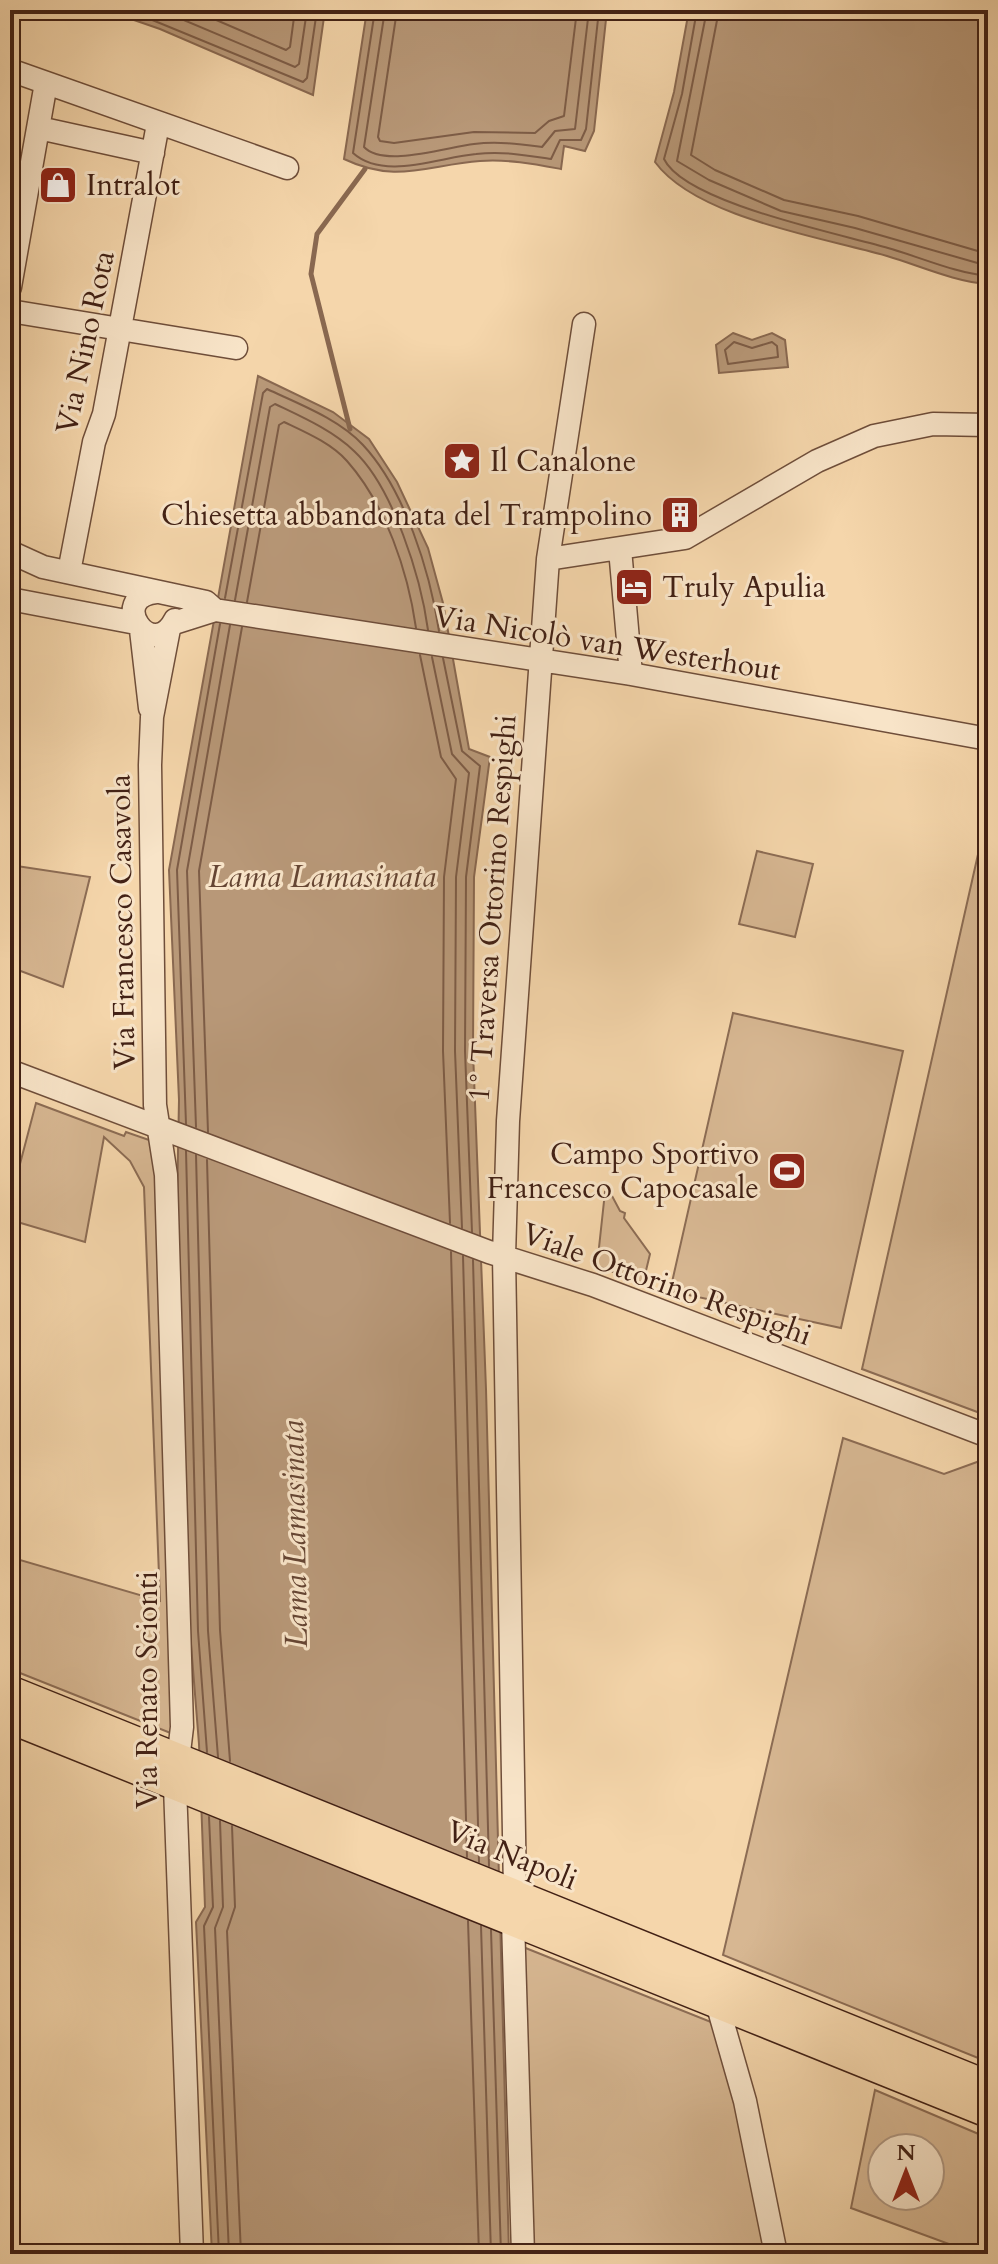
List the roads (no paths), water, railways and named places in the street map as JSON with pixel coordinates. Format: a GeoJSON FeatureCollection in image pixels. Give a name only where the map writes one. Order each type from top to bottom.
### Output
{"type":"FeatureCollection","features":[{"type":"Feature","properties":{"kind":"main road","name":"Via Napoli"},"geometry":{"type":"LineString","coordinates":[[10,1690],[183,1775]]}},
{"type":"Feature","properties":{"kind":"main road","name":"Via Napoli"},"geometry":{"type":"LineString","coordinates":[[10,1719],[183,1775],[514,1906],[988,2085]]}},
{"type":"Feature","properties":{"kind":"main road","name":"Via Napoli"},"geometry":{"type":"LineString","coordinates":[[514,1906],[717,2003],[988,2113]]}},
{"type":"Feature","properties":{"kind":"street"},"geometry":{"type":"LineString","coordinates":[[10,70],[287,168]]}},
{"type":"Feature","properties":{"kind":"street"},"geometry":{"type":"LineString","coordinates":[[10,287],[46,83]]}},
{"type":"Feature","properties":{"kind":"street","name":"Via Nino Rota"},"geometry":{"type":"LineString","coordinates":[[69,572],[121,328],[158,124]]}},
{"type":"Feature","properties":{"kind":"street"},"geometry":{"type":"LineString","coordinates":[[39,128],[153,153]]}},
{"type":"Feature","properties":{"kind":"street"},"geometry":{"type":"LineString","coordinates":[[10,311],[236,348]]}},
{"type":"Feature","properties":{"kind":"street","name":"1° Traversa Ottorino Respighi"},"geometry":{"type":"LineString","coordinates":[[498,1255],[534,660],[584,324]]}},
{"type":"Feature","properties":{"kind":"street"},"geometry":{"type":"LineString","coordinates":[[548,559],[685,538],[817,461],[874,436],[933,424],[988,425]]}},
{"type":"Feature","properties":{"kind":"street"},"geometry":{"type":"LineString","coordinates":[[620,549],[631,674]]}},
{"type":"Feature","properties":{"kind":"street","name":"Via Nicolò van Westerhout"},"geometry":{"type":"LineString","coordinates":[[10,552],[24,561],[206,602],[215,610]]}},
{"type":"Feature","properties":{"kind":"street"},"geometry":{"type":"LineString","coordinates":[[138,626],[136,605],[144,595],[160,594],[174,604],[171,626]]}},
{"type":"Feature","properties":{"kind":"street","name":"Via Nicolò van Westerhout"},"geometry":{"type":"LineString","coordinates":[[10,599],[138,626],[152,635],[215,610],[631,674],[988,739]]}},
{"type":"Feature","properties":{"kind":"street","name":"Via Francesco Casavola"},"geometry":{"type":"LineString","coordinates":[[138,626],[152,717]]}},
{"type":"Feature","properties":{"kind":"street","name":"Via Francesco Casavola"},"geometry":{"type":"LineString","coordinates":[[162,1129],[150,870],[152,717],[171,626]]}},
{"type":"Feature","properties":{"kind":"street","name":"Viale Ottorino Respighi"},"geometry":{"type":"LineString","coordinates":[[10,1071],[498,1255],[593,1285],[988,1436]]}},
{"type":"Feature","properties":{"kind":"street","name":"Via Renato Scionti"},"geometry":{"type":"LineString","coordinates":[[162,1129],[166,1175],[182,1727],[192,2254]]}},
{"type":"Feature","properties":{"kind":"street"},"geometry":{"type":"LineString","coordinates":[[498,1255],[523,2254]]}},
{"type":"Feature","properties":{"kind":"street"},"geometry":{"type":"LineString","coordinates":[[717,2003],[745,2101],[776,2254]]}},
{"type":"Feature","properties":{"kind":"water"},"geometry":{"type":"Polygon","coordinates":[[[105,10],[325,10],[313,95],[160,29],[105,10]]]}},
{"type":"Feature","properties":{"kind":"water"},"geometry":{"type":"Polygon","coordinates":[[[367,10],[607,10],[594,131],[585,151],[564,146],[561,169],[521,162],[490,161],[396,172],[344,159],[367,10]]]}},
{"type":"Feature","properties":{"kind":"water"},"geometry":{"type":"Polygon","coordinates":[[[689,10],[988,10],[988,284],[950,277],[887,256],[762,223],[699,198],[674,181],[655,162],[674,92],[689,10]]]}},
{"type":"Feature","properties":{"kind":"water"},"geometry":{"type":"Polygon","coordinates":[[[733,333],[752,340],[772,333],[785,340],[788,367],[719,373],[716,345],[733,333]]]}},
{"type":"Feature","properties":{"kind":"water","name":"Lama Lamasinata"},"geometry":{"type":"Polygon","coordinates":[[[258,376],[333,412],[369,439],[397,482],[428,548],[443,603],[469,749],[490,757],[474,877],[473,1051],[486,1389],[509,2254],[212,2254],[196,1922],[205,1907],[199,1744],[190,1632],[177,1204],[179,1100],[169,870],[258,376]]]}},
{"type":"Feature","properties":{"kind":"waterway","name":"Lama Lamasinata"},"geometry":{"type":"LineString","coordinates":[[350,429],[311,274],[317,234],[365,169]]}},
{"type":"Feature","properties":{"kind":"place","name":"Intralot"},"geometry":{"type":"Point","coordinates":[58,185]}},
{"type":"Feature","properties":{"kind":"place","name":"Il Canalone"},"geometry":{"type":"Point","coordinates":[462,461]}},
{"type":"Feature","properties":{"kind":"place","name":"Chiesetta abbandonata del Trampolino"},"geometry":{"type":"Point","coordinates":[680,515]}},
{"type":"Feature","properties":{"kind":"place","name":"Truly Apulia"},"geometry":{"type":"Point","coordinates":[634,587]}},
{"type":"Feature","properties":{"kind":"place","name":"Campo Sportivo Francesco Capocasale"},"geometry":{"type":"Point","coordinates":[787,1171]}}]}
